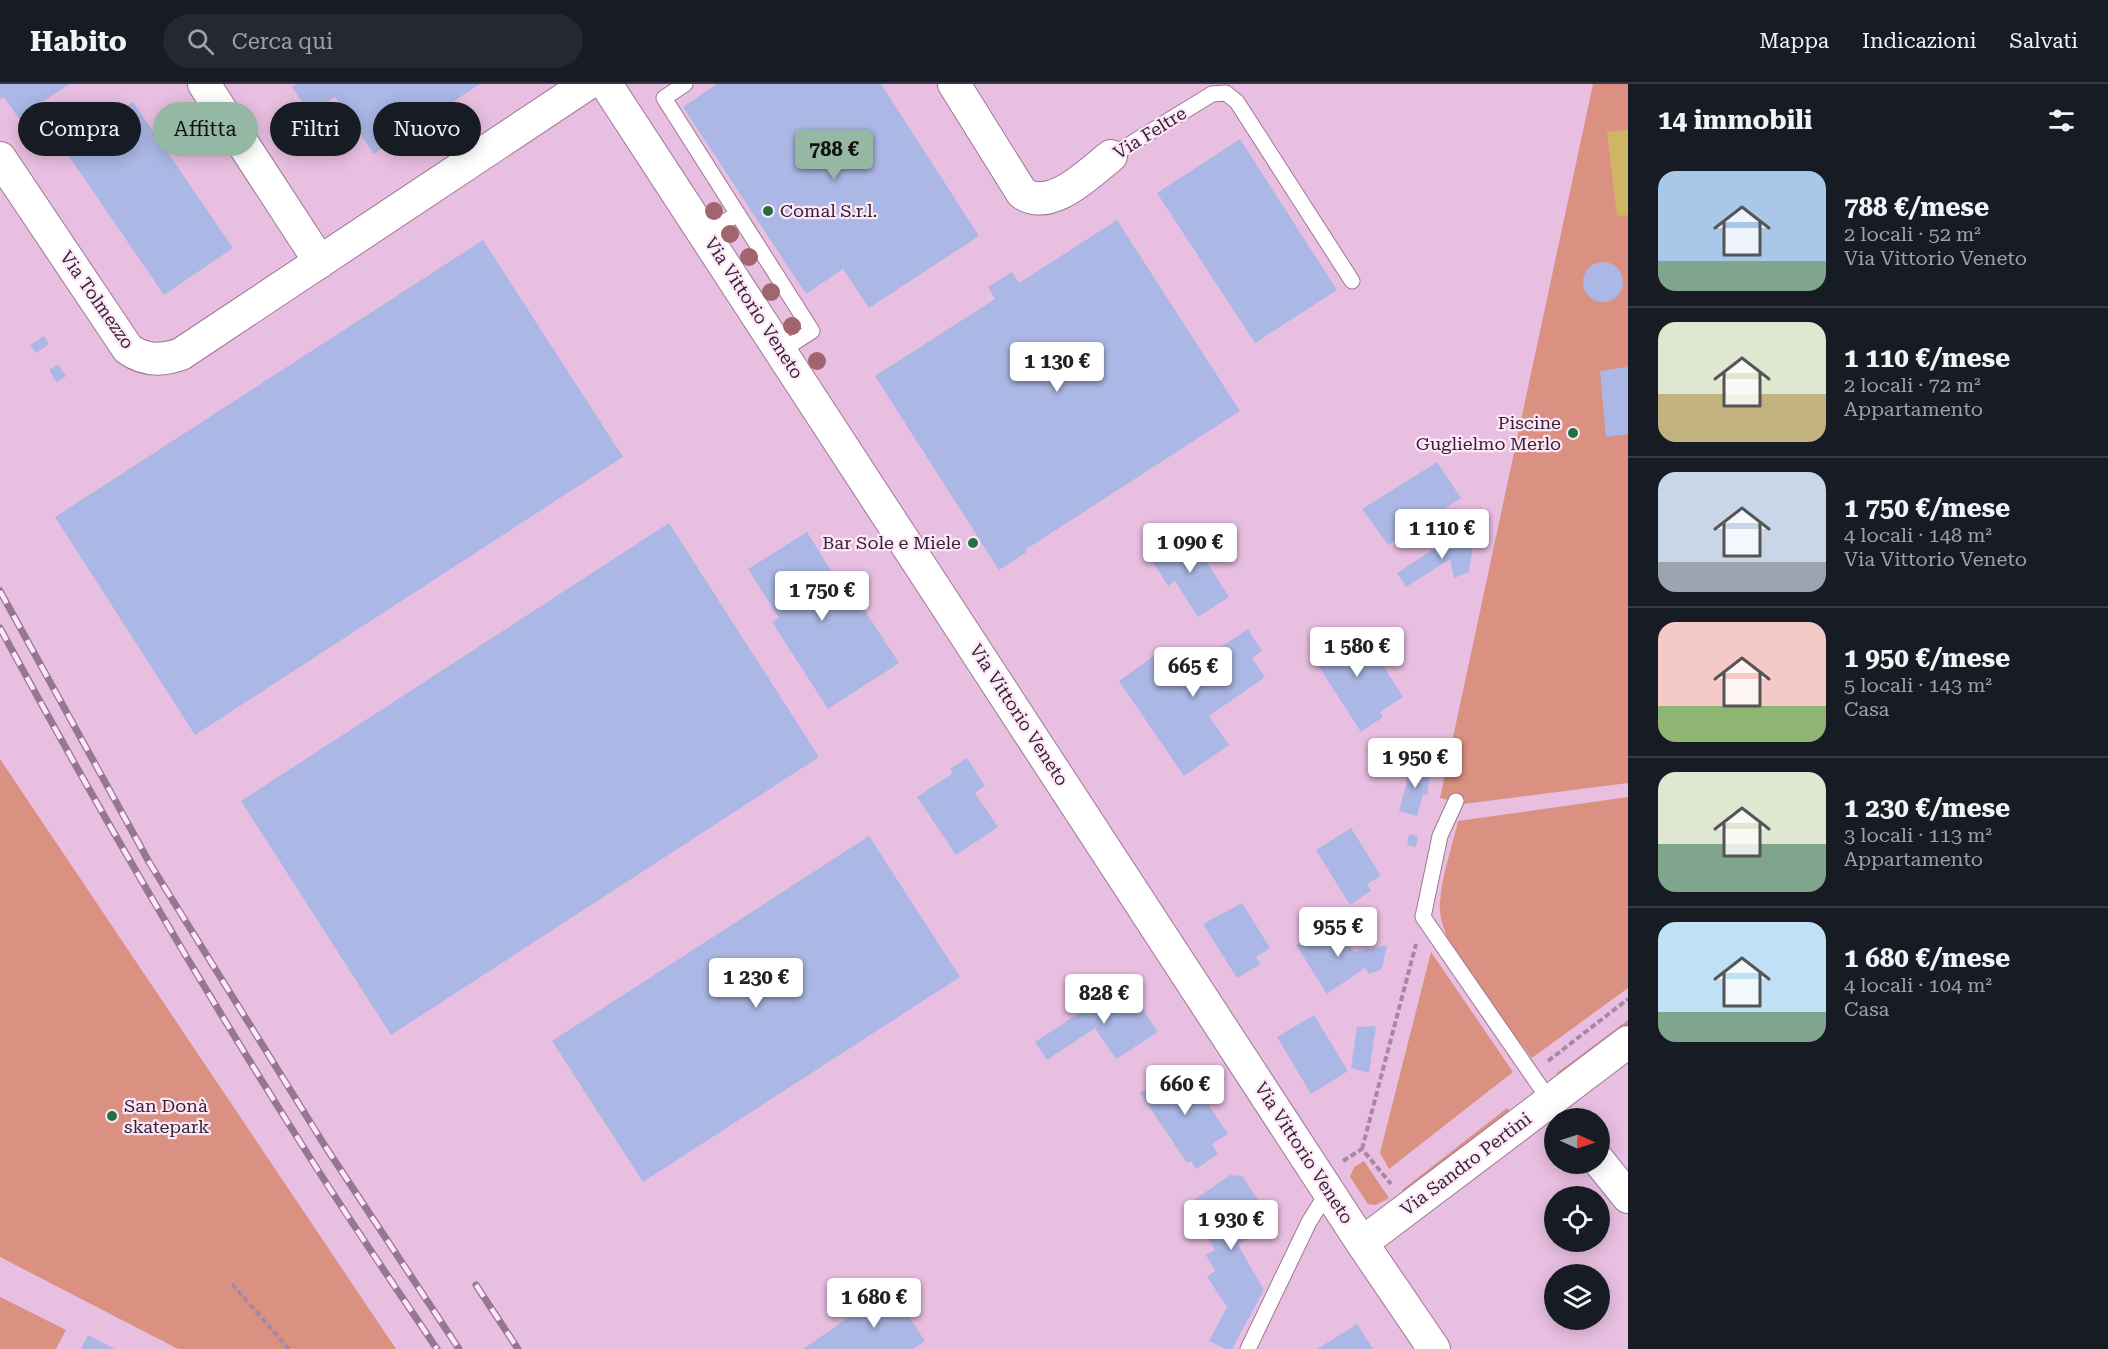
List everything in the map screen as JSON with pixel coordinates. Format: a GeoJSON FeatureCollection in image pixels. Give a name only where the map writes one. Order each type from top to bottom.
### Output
{"type":"FeatureCollection","features":[{"type":"Feature","properties":{"kind":"street"},"geometry":{"type":"LineString","coordinates":[[204,84],[320,262]]}},
{"type":"Feature","properties":{"kind":"street","name":"Via Tolmezzo"},"geometry":{"type":"LineString","coordinates":[[0,158],[120,339],[136,355],[158,359],[181,354],[587,84]]}},
{"type":"Feature","properties":{"kind":"street","name":"Via Vittorio Veneto"},"geometry":{"type":"LineString","coordinates":[[606,84],[1431,1348]]}},
{"type":"Feature","properties":{"kind":"street","name":"Via Feltre"},"geometry":{"type":"LineString","coordinates":[[954,84],[1022,193],[1032,200],[1043,200],[1068,189],[1112,156]]}},
{"type":"Feature","properties":{"kind":"street","name":"Via Sandro Pertini"},"geometry":{"type":"LineString","coordinates":[[1560,1108],[1628,1042]]}},
{"type":"Feature","properties":{"kind":"street","name":"Via Sandro Pertini"},"geometry":{"type":"LineString","coordinates":[[1362,1243],[1544,1120]]}},
{"type":"Feature","properties":{"kind":"street"},"geometry":{"type":"LineString","coordinates":[[1609,1174],[1628,1197]]}},
{"type":"Feature","properties":{"kind":"lane"},"geometry":{"type":"LineString","coordinates":[[685,84],[664,98],[812,331],[782,351]]}},
{"type":"Feature","properties":{"kind":"lane","name":"Via Feltre"},"geometry":{"type":"LineString","coordinates":[[1112,156],[1212,94],[1226,93],[1237,102],[1352,280]]}},
{"type":"Feature","properties":{"kind":"lane"},"geometry":{"type":"LineString","coordinates":[[705,233],[738,214]]}},
{"type":"Feature","properties":{"kind":"lane"},"geometry":{"type":"LineString","coordinates":[[1456,801],[1440,836],[1423,917],[1556,1108]]}},
{"type":"Feature","properties":{"kind":"lane"},"geometry":{"type":"LineString","coordinates":[[1248,1349],[1309,1222],[1325,1183]]}},
{"type":"Feature","properties":{"kind":"path"},"geometry":{"type":"LineString","coordinates":[[1325,1183],[1362,1149],[1423,917]]}},
{"type":"Feature","properties":{"kind":"path"},"geometry":{"type":"LineString","coordinates":[[1531,1074],[1628,999]]}},
{"type":"Feature","properties":{"kind":"path"},"geometry":{"type":"LineString","coordinates":[[1362,1149],[1390,1185],[1399,1178]]}},
{"type":"Feature","properties":{"kind":"path"},"geometry":{"type":"LineString","coordinates":[[232,1284],[289,1349]]}},
{"type":"Feature","properties":{"kind":"shaded area","name":"Piscine Guglielmo Merlo"},"geometry":{"type":"Polygon","coordinates":[[[1593,84],[1628,84],[1628,783],[1464,804],[1440,798],[1593,84]]]}},
{"type":"Feature","properties":{"kind":"shaded area"},"geometry":{"type":"Polygon","coordinates":[[[1628,130],[1628,215],[1617,216],[1607,132],[1628,130]]]}},
{"type":"Feature","properties":{"kind":"shaded area"},"geometry":{"type":"Polygon","coordinates":[[[0,759],[396,1349],[178,1349],[0,1257],[0,759]]]}},
{"type":"Feature","properties":{"kind":"shaded area"},"geometry":{"type":"Polygon","coordinates":[[[1628,797],[1628,988],[1532,1058],[1474,983],[1448,940],[1441,920],[1440,902],[1443,882],[1458,821],[1628,797]]]}},
{"type":"Feature","properties":{"kind":"shaded area"},"geometry":{"type":"Polygon","coordinates":[[[1431,952],[1513,1072],[1389,1169],[1380,1153],[1431,952]]]}},
{"type":"Feature","properties":{"kind":"shaded area"},"geometry":{"type":"Polygon","coordinates":[[[1628,1020],[1628,1026],[1559,1078],[1557,1073],[1628,1020]]]}},
{"type":"Feature","properties":{"kind":"shaded area"},"geometry":{"type":"Polygon","coordinates":[[[1507,1108],[1511,1113],[1405,1194],[1402,1190],[1507,1108]]]}},
{"type":"Feature","properties":{"kind":"shaded area"},"geometry":{"type":"Polygon","coordinates":[[[1364,1161],[1389,1198],[1376,1205],[1368,1204],[1350,1177],[1354,1167],[1364,1161]]]}},
{"type":"Feature","properties":{"kind":"shaded area"},"geometry":{"type":"Polygon","coordinates":[[[0,1297],[66,1330],[56,1349],[0,1349],[0,1297]]]}},
{"type":"Feature","properties":{"kind":"building"},"geometry":{"type":"Polygon","coordinates":[[[0,84],[70,84],[42,102],[18,102],[18,117],[4,97],[0,99],[0,84]]]}},
{"type":"Feature","properties":{"kind":"building"},"geometry":{"type":"Polygon","coordinates":[[[296,84],[480,84],[453,102],[373,102],[373,153],[361,135],[361,102],[338,102],[335,97],[328,102],[302,102],[292,87],[296,84]]]}},
{"type":"Feature","properties":{"kind":"building"},"geometry":{"type":"Polygon","coordinates":[[[717,84],[881,84],[979,236],[869,308],[843,269],[806,294],[683,107],[717,84]]]}},
{"type":"Feature","properties":{"kind":"building"},"geometry":{"type":"Polygon","coordinates":[[[141,114],[153,131],[153,156],[170,156],[233,248],[164,295],[69,156],[141,156],[141,114]]]}},
{"type":"Feature","properties":{"kind":"building"},"geometry":{"type":"Polygon","coordinates":[[[1240,139],[1337,290],[1255,343],[1157,193],[1240,139]]]}},
{"type":"Feature","properties":{"kind":"building"},"geometry":{"type":"Polygon","coordinates":[[[1117,220],[1240,411],[1025,550],[1027,552],[999,570],[875,376],[995,299],[988,287],[1012,272],[1019,283],[1117,220]]]}},
{"type":"Feature","properties":{"kind":"building"},"geometry":{"type":"Polygon","coordinates":[[[483,240],[623,457],[195,735],[55,517],[483,240]]]}},
{"type":"Feature","properties":{"kind":"building"},"geometry":{"type":"Polygon","coordinates":[[[1603,262],[1611,263],[1617,268],[1622,274],[1622,290],[1617,296],[1611,301],[1603,302],[1595,301],[1589,296],[1584,290],[1583,282],[1584,274],[1589,268],[1595,263],[1603,262]]]}},
{"type":"Feature","properties":{"kind":"building"},"geometry":{"type":"Polygon","coordinates":[[[44,336],[49,344],[36,353],[30,345],[44,336]]]}},
{"type":"Feature","properties":{"kind":"building"},"geometry":{"type":"Polygon","coordinates":[[[58,364],[66,376],[57,383],[49,370],[58,364]]]}},
{"type":"Feature","properties":{"kind":"building"},"geometry":{"type":"Polygon","coordinates":[[[1628,367],[1628,434],[1606,437],[1600,371],[1628,367]]]}},
{"type":"Feature","properties":{"kind":"building"},"geometry":{"type":"Polygon","coordinates":[[[1437,462],[1461,498],[1388,545],[1362,509],[1437,462]]]}},
{"type":"Feature","properties":{"kind":"building"},"geometry":{"type":"Polygon","coordinates":[[[669,523],[819,757],[391,1035],[241,801],[669,523]]]}},
{"type":"Feature","properties":{"kind":"building"},"geometry":{"type":"Polygon","coordinates":[[[807,532],[848,598],[854,594],[899,663],[828,709],[772,622],[779,618],[748,569],[807,532]]]}},
{"type":"Feature","properties":{"kind":"building"},"geometry":{"type":"Polygon","coordinates":[[[1188,533],[1229,597],[1198,617],[1175,581],[1168,586],[1150,557],[1188,533]]]}},
{"type":"Feature","properties":{"kind":"building"},"geometry":{"type":"Polygon","coordinates":[[[1475,534],[1469,572],[1454,578],[1450,559],[1406,587],[1397,573],[1443,543],[1448,551],[1447,542],[1475,534]]]}},
{"type":"Feature","properties":{"kind":"building"},"geometry":{"type":"Polygon","coordinates":[[[1248,629],[1262,651],[1252,658],[1265,677],[1209,716],[1229,745],[1184,776],[1119,681],[1164,649],[1180,674],[1248,629]]]}},
{"type":"Feature","properties":{"kind":"building"},"geometry":{"type":"Polygon","coordinates":[[[1361,631],[1403,697],[1380,712],[1383,717],[1361,732],[1308,650],[1335,633],[1342,643],[1361,631]]]}},
{"type":"Feature","properties":{"kind":"building"},"geometry":{"type":"Polygon","coordinates":[[[967,758],[985,786],[975,793],[998,827],[956,855],[917,797],[953,773],[950,769],[967,758]]]}},
{"type":"Feature","properties":{"kind":"building"},"geometry":{"type":"Polygon","coordinates":[[[1431,764],[1427,795],[1423,794],[1417,816],[1399,811],[1407,782],[1406,770],[1431,764]]]}},
{"type":"Feature","properties":{"kind":"building"},"geometry":{"type":"Polygon","coordinates":[[[1351,828],[1381,876],[1367,884],[1371,891],[1350,905],[1316,850],[1351,828]]]}},
{"type":"Feature","properties":{"kind":"building"},"geometry":{"type":"Polygon","coordinates":[[[1409,834],[1418,836],[1416,847],[1407,845],[1409,834]]]}},
{"type":"Feature","properties":{"kind":"building"},"geometry":{"type":"Polygon","coordinates":[[[869,836],[960,977],[643,1182],[552,1041],[869,836]]]}},
{"type":"Feature","properties":{"kind":"building"},"geometry":{"type":"Polygon","coordinates":[[[1242,903],[1270,948],[1256,957],[1261,964],[1237,978],[1203,924],[1242,903]]]}},
{"type":"Feature","properties":{"kind":"building"},"geometry":{"type":"Polygon","coordinates":[[[1334,923],[1354,952],[1387,945],[1382,969],[1369,974],[1365,968],[1327,994],[1296,945],[1334,923]]]}},
{"type":"Feature","properties":{"kind":"building"},"geometry":{"type":"Polygon","coordinates":[[[1125,983],[1158,1032],[1116,1059],[1095,1028],[1047,1060],[1035,1042],[1125,983]]]}},
{"type":"Feature","properties":{"kind":"building"},"geometry":{"type":"Polygon","coordinates":[[[1314,1015],[1348,1071],[1311,1094],[1277,1037],[1314,1015]]]}},
{"type":"Feature","properties":{"kind":"building"},"geometry":{"type":"Polygon","coordinates":[[[1376,1026],[1369,1073],[1351,1068],[1357,1027],[1376,1026]]]}},
{"type":"Feature","properties":{"kind":"building"},"geometry":{"type":"Polygon","coordinates":[[[1182,1065],[1228,1134],[1212,1144],[1218,1154],[1196,1169],[1191,1161],[1187,1163],[1140,1093],[1182,1065]]]}},
{"type":"Feature","properties":{"kind":"building"},"geometry":{"type":"Polygon","coordinates":[[[1230,1175],[1242,1176],[1270,1218],[1266,1228],[1238,1245],[1264,1290],[1232,1349],[1226,1349],[1209,1341],[1227,1307],[1207,1277],[1215,1271],[1206,1255],[1215,1250],[1188,1204],[1230,1175]]]}},
{"type":"Feature","properties":{"kind":"building"},"geometry":{"type":"Polygon","coordinates":[[[890,1289],[925,1341],[913,1349],[803,1349],[890,1289]]]}},
{"type":"Feature","properties":{"kind":"building"},"geometry":{"type":"Polygon","coordinates":[[[1357,1324],[1373,1349],[1317,1349],[1357,1324]]]}},
{"type":"Feature","properties":{"kind":"building"},"geometry":{"type":"Polygon","coordinates":[[[88,1335],[115,1349],[81,1349],[88,1335]]]}},
{"type":"Feature","properties":{"kind":"railway"},"geometry":{"type":"LineString","coordinates":[[0,591],[149,862],[325,1146],[459,1349]]}},
{"type":"Feature","properties":{"kind":"railway"},"geometry":{"type":"LineString","coordinates":[[0,628],[112,829],[228,1026],[372,1253],[437,1349]]}},
{"type":"Feature","properties":{"kind":"railway"},"geometry":{"type":"LineString","coordinates":[[476,1285],[518,1349]]}},
{"type":"Feature","properties":{"kind":"place","name":"Comal S.r.l."},"geometry":{"type":"Point","coordinates":[768,211]}},
{"type":"Feature","properties":{"kind":"place","name":"Piscine Guglielmo Merlo"},"geometry":{"type":"Point","coordinates":[1573,433]}},
{"type":"Feature","properties":{"kind":"place","name":"Bar Sole e Miele"},"geometry":{"type":"Point","coordinates":[973,543]}},
{"type":"Feature","properties":{"kind":"place","name":"San Donà skatepark"},"geometry":{"type":"Point","coordinates":[112,1116]}}]}
